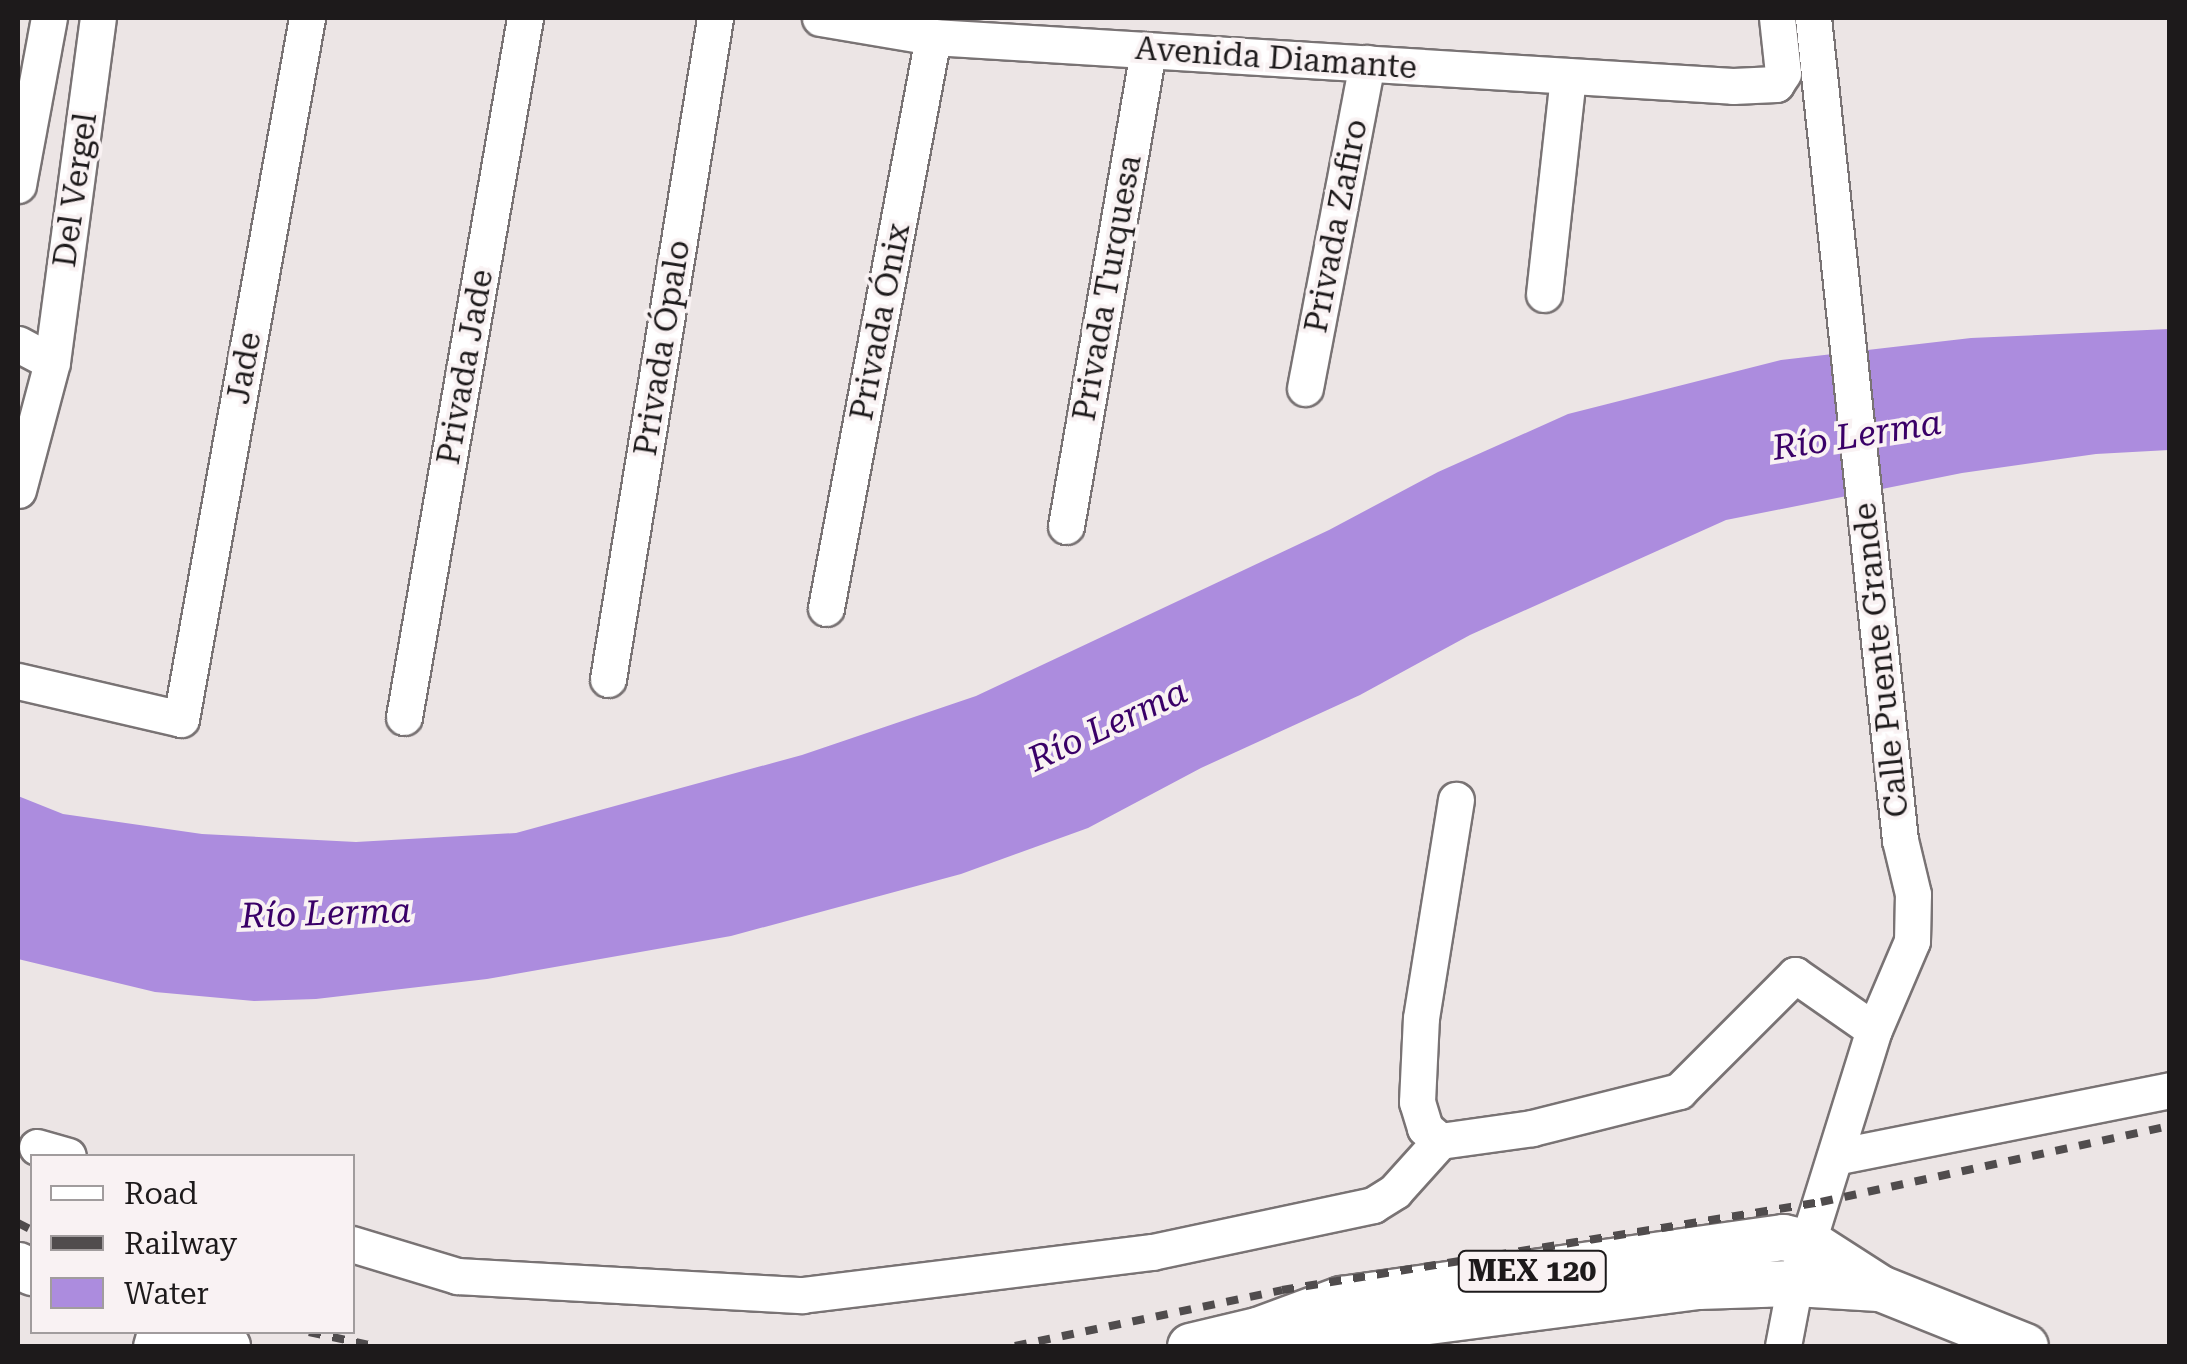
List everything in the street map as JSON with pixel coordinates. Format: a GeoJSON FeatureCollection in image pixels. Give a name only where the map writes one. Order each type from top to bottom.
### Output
{"type":"FeatureCollection","features":[{"type":"Feature","properties":{"kind":"main road"},"geometry":{"type":"LineString","coordinates":[[1803,1263],[1880,1288],[2025,1346]]}},
{"type":"Feature","properties":{"kind":"main road","name":"MEX 120"},"geometry":{"type":"LineString","coordinates":[[1190,1346],[1257,1330],[1337,1326],[1698,1286],[1803,1263]]}},
{"type":"Feature","properties":{"kind":"main road"},"geometry":{"type":"LineString","coordinates":[[183,1334],[228,1346]]}},
{"type":"Feature","properties":{"kind":"street","name":"Del Vergel"},"geometry":{"type":"LineString","coordinates":[[18,185],[50,18]]}},
{"type":"Feature","properties":{"kind":"street","name":"Del Vergel"},"geometry":{"type":"LineString","coordinates":[[18,490],[52,362],[98,18]]}},
{"type":"Feature","properties":{"kind":"street","name":"Jade"},"geometry":{"type":"LineString","coordinates":[[18,681],[182,719],[307,18]]}},
{"type":"Feature","properties":{"kind":"street","name":"Privada Jade"},"geometry":{"type":"LineString","coordinates":[[404,717],[525,18]]}},
{"type":"Feature","properties":{"kind":"street","name":"Privada Ópalo"},"geometry":{"type":"LineString","coordinates":[[608,679],[715,18]]}},
{"type":"Feature","properties":{"kind":"street","name":"Avenida Diamante"},"geometry":{"type":"LineString","coordinates":[[820,18],[933,36],[1733,86],[1776,84],[1784,73],[1776,18]]}},
{"type":"Feature","properties":{"kind":"street","name":"Calle Puente Grande"},"geometry":{"type":"LineString","coordinates":[[1783,1346],[1803,1263],[1874,1030],[1912,942],[1913,894],[1900,840],[1813,18]]}},
{"type":"Feature","properties":{"kind":"street","name":"Privada Ónix"},"geometry":{"type":"LineString","coordinates":[[826,608],[933,36]]}},
{"type":"Feature","properties":{"kind":"street","name":"Privada Turquesa"},"geometry":{"type":"LineString","coordinates":[[1066,526],[1148,50]]}},
{"type":"Feature","properties":{"kind":"street","name":"Privada Zafiro"},"geometry":{"type":"LineString","coordinates":[[1305,388],[1367,63]]}},
{"type":"Feature","properties":{"kind":"street"},"geometry":{"type":"LineString","coordinates":[[1544,294],[1568,76]]}},
{"type":"Feature","properties":{"kind":"street"},"geometry":{"type":"LineString","coordinates":[[18,344],[52,362]]}},
{"type":"Feature","properties":{"kind":"street"},"geometry":{"type":"LineString","coordinates":[[1440,1141],[1425,1128],[1418,1102],[1421,1018],[1456,800]]}},
{"type":"Feature","properties":{"kind":"street"},"geometry":{"type":"LineString","coordinates":[[355,1245],[456,1276],[802,1295],[1152,1252],[1373,1205],[1396,1191],[1440,1141],[1532,1128],[1680,1091],[1795,975],[1874,1030]]}},
{"type":"Feature","properties":{"kind":"street"},"geometry":{"type":"LineString","coordinates":[[1835,1157],[2170,1090]]}},
{"type":"Feature","properties":{"kind":"water","name":"Río Lerma"},"geometry":{"type":"Polygon","coordinates":[[[2169,329],[2169,450],[2096,454],[1962,473],[1726,520],[1470,635],[1360,695],[1201,768],[1088,828],[961,874],[731,936],[487,979],[316,999],[254,1001],[155,992],[18,959],[18,796],[63,814],[202,834],[356,842],[516,833],[802,755],[976,696],[1329,530],[1438,472],[1568,414],[1781,360],[1971,338],[2169,329]]]}},
{"type":"Feature","properties":{"kind":"railway"},"geometry":{"type":"LineString","coordinates":[[1015,1346],[1282,1290],[1821,1202],[2170,1126]]}},
{"type":"Feature","properties":{"kind":"railway"},"geometry":{"type":"LineString","coordinates":[[18,1223],[30,1229]]}},
{"type":"Feature","properties":{"kind":"railway"},"geometry":{"type":"LineString","coordinates":[[318,1334],[374,1346]]}}]}
